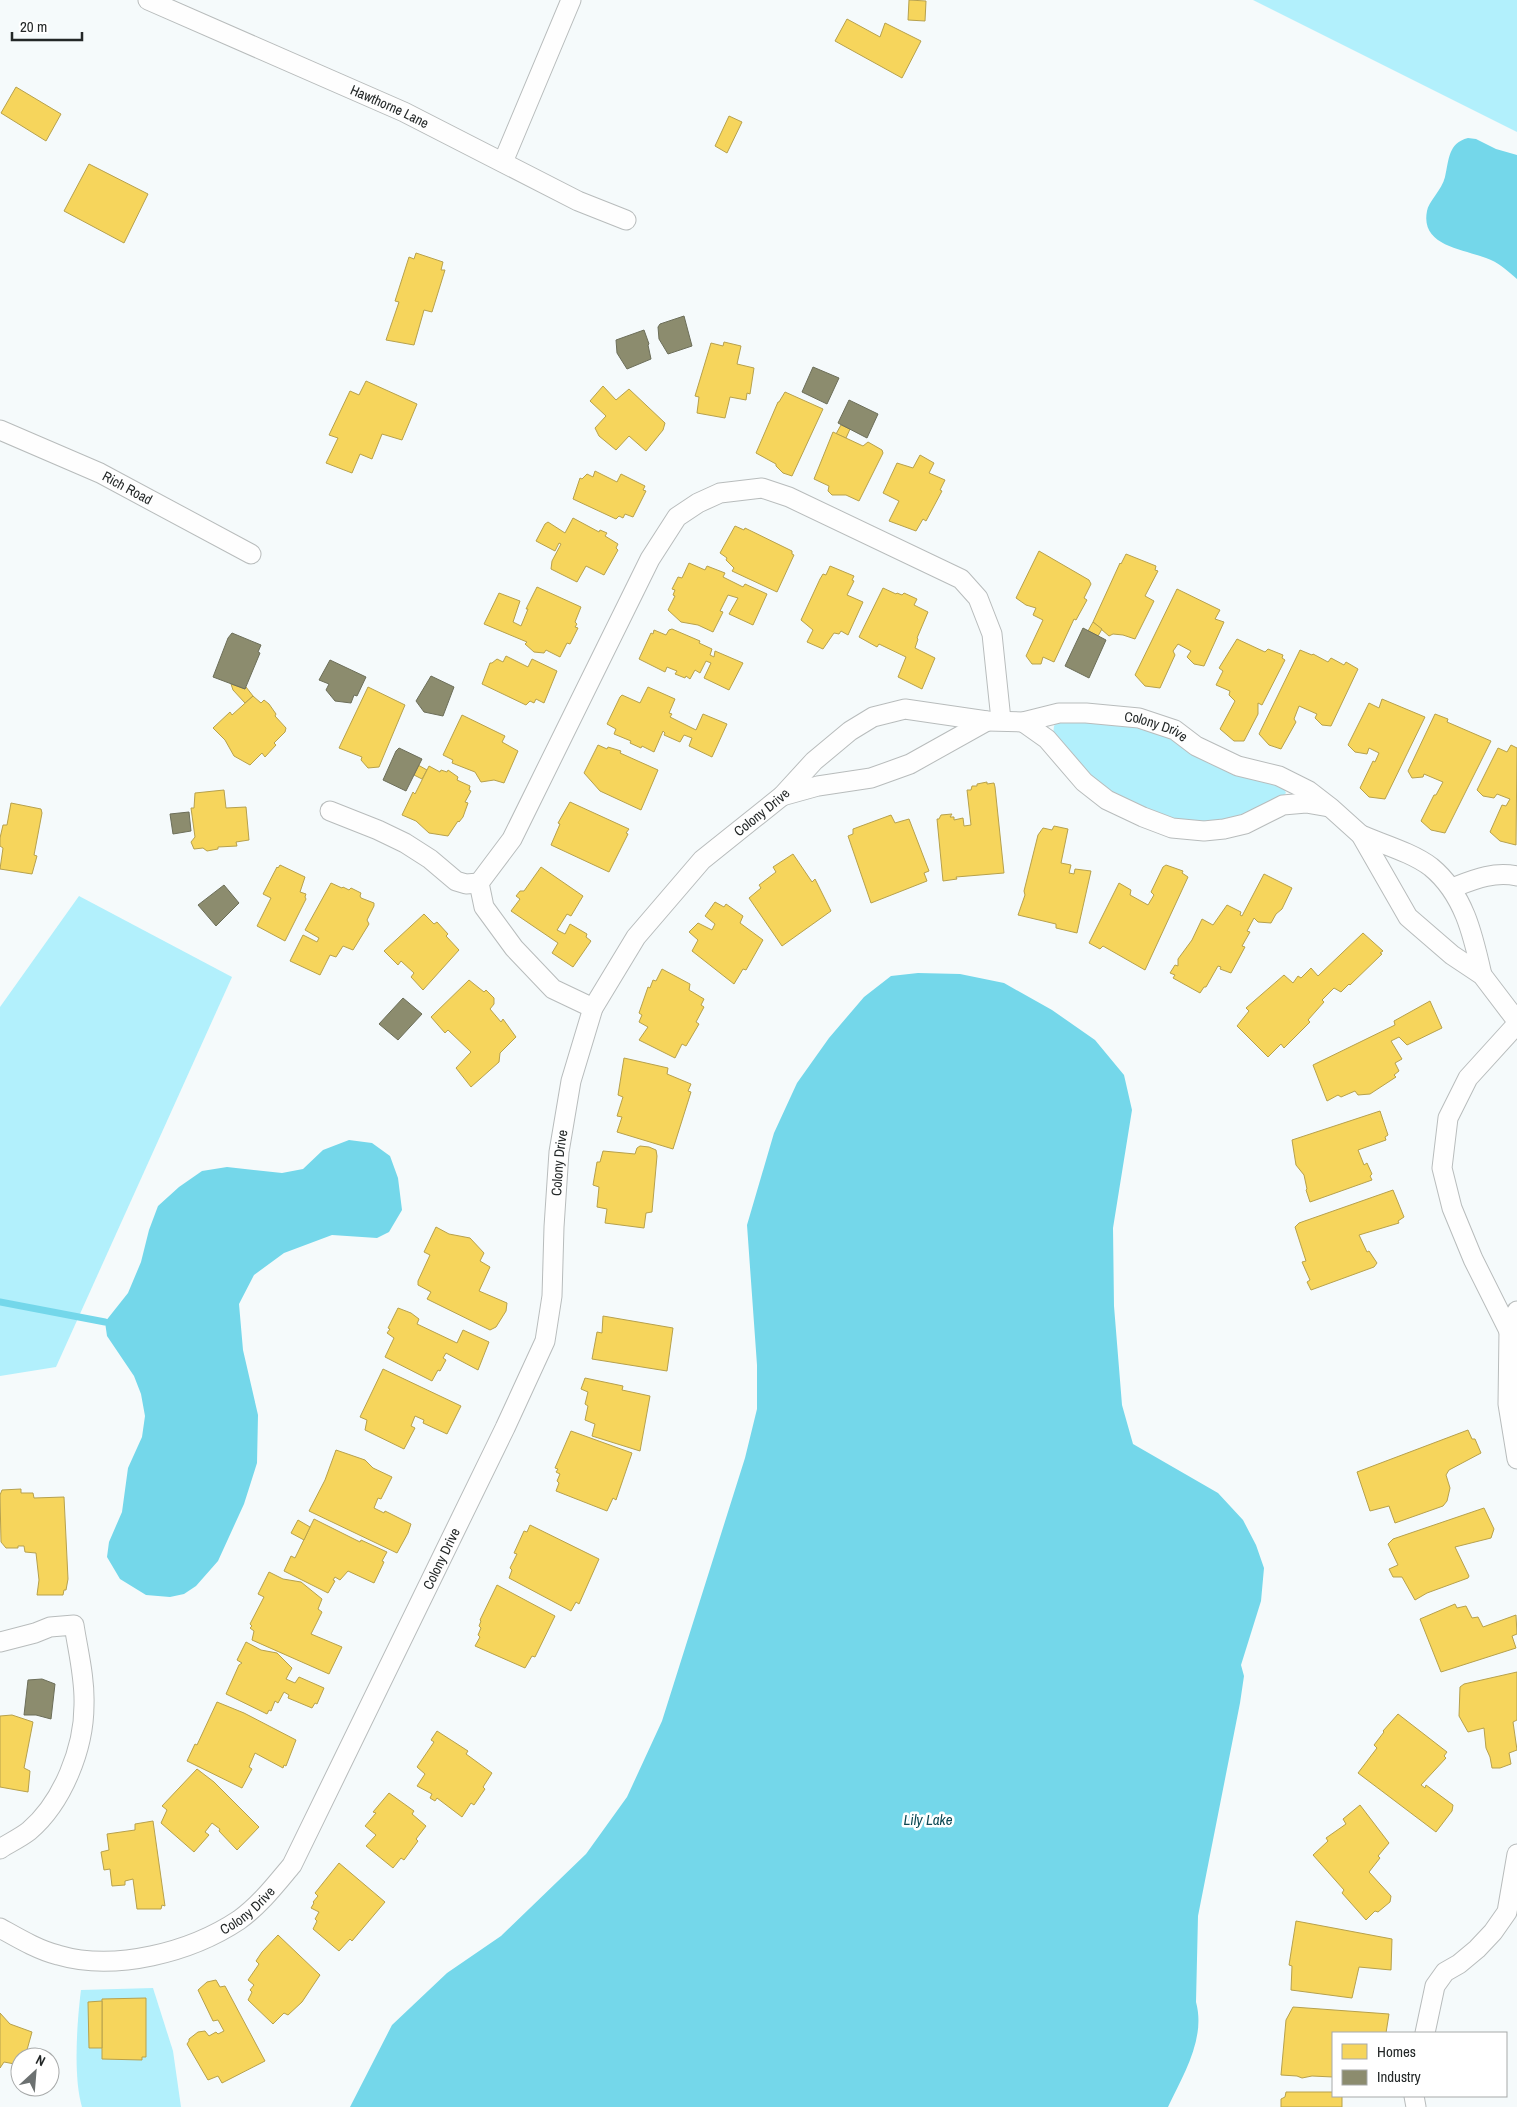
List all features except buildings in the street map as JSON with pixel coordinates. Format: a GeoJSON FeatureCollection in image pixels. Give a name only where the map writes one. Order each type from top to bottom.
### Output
{"type":"FeatureCollection","features":[{"type":"Feature","properties":{"kind":"street","name":"Hawthorne Lane"},"geometry":{"type":"LineString","coordinates":[[148,0],[404,112],[578,201],[626,220]]}},
{"type":"Feature","properties":{"kind":"street"},"geometry":{"type":"LineString","coordinates":[[503,162],[571,0]]}},
{"type":"Feature","properties":{"kind":"street","name":"Rich Road"},"geometry":{"type":"LineString","coordinates":[[0,430],[100,473],[251,554]]}},
{"type":"Feature","properties":{"kind":"street"},"geometry":{"type":"LineString","coordinates":[[593,1008],[553,989],[514,948],[484,907],[479,883],[512,839],[650,558],[677,517],[718,488],[762,488],[789,497],[961,580],[978,598],[992,634],[994,720],[910,764],[871,778],[818,786],[782,796]]}},
{"type":"Feature","properties":{"kind":"street","name":"Colony Drive"},"geometry":{"type":"LineString","coordinates":[[0,1928],[23,1941],[59,1956],[127,1961],[170,1952],[214,1934],[240,1920],[262,1901],[292,1865],[505,1428],[545,1341],[552,1296],[559,1152],[571,1081],[593,1008],[636,937],[702,860],[782,796],[814,761],[850,731],[873,717],[905,709],[1023,722],[1059,713],[1086,713],[1139,718],[1175,730],[1196,746],[1238,766],[1279,776],[1309,791],[1361,835],[1408,917],[1452,955],[1482,975],[1517,1023]]}},
{"type":"Feature","properties":{"kind":"street"},"geometry":{"type":"LineString","coordinates":[[1023,722],[1047,738],[1084,782],[1107,800],[1172,828],[1204,832],[1224,829],[1245,824],[1283,805],[1306,803],[1331,808]]}},
{"type":"Feature","properties":{"kind":"street"},"geometry":{"type":"LineString","coordinates":[[330,811],[406,843],[430,859],[456,881],[466,884],[479,883]]}},
{"type":"Feature","properties":{"kind":"street","name":"Colony Drive"},"geometry":{"type":"LineString","coordinates":[[1361,835],[1430,866],[1452,888],[1470,924],[1482,975]]}},
{"type":"Feature","properties":{"kind":"street"},"geometry":{"type":"LineString","coordinates":[[1452,888],[1484,876],[1506,873],[1517,876]]}},
{"type":"Feature","properties":{"kind":"street"},"geometry":{"type":"LineString","coordinates":[[1509,1331],[1473,1259],[1452,1208],[1442,1168],[1448,1118],[1468,1078],[1517,1023]]}},
{"type":"Feature","properties":{"kind":"street"},"geometry":{"type":"LineString","coordinates":[[1517,1311],[1509,1331],[1508,1404],[1517,1459]]}},
{"type":"Feature","properties":{"kind":"street"},"geometry":{"type":"LineString","coordinates":[[0,1642],[50,1627],[74,1625],[84,1705],[82,1732],[63,1786],[51,1806],[29,1830],[0,1849]]}},
{"type":"Feature","properties":{"kind":"street"},"geometry":{"type":"LineString","coordinates":[[1425,2032],[1435,1986],[1444,1972],[1459,1964],[1482,1944],[1507,1912],[1517,1854]]}},
{"type":"Feature","properties":{"kind":"shaded area"},"geometry":{"type":"Polygon","coordinates":[[[1253,0],[1517,0],[1517,132],[1253,0]]]}},
{"type":"Feature","properties":{"kind":"shaded area"},"geometry":{"type":"Polygon","coordinates":[[[1058,721],[1113,722],[1154,730],[1282,784],[1286,793],[1282,797],[1228,820],[1180,822],[1114,796],[1085,774],[1053,735],[1054,726],[1058,721]]]}},
{"type":"Feature","properties":{"kind":"shaded area"},"geometry":{"type":"Polygon","coordinates":[[[79,896],[232,977],[56,1367],[0,1376],[0,1007],[79,896]]]}},
{"type":"Feature","properties":{"kind":"shaded area"},"geometry":{"type":"Polygon","coordinates":[[[153,1988],[173,2051],[181,2107],[82,2107],[77,2081],[77,2033],[81,1990],[153,1988]]]}},
{"type":"Feature","properties":{"kind":"water"},"geometry":{"type":"Polygon","coordinates":[[[1468,138],[1476,139],[1496,149],[1517,155],[1517,279],[1503,267],[1490,260],[1445,244],[1430,232],[1427,223],[1428,207],[1441,187],[1450,153],[1461,140],[1468,138]]]}},
{"type":"Feature","properties":{"kind":"water","name":"Lily Lake"},"geometry":{"type":"Polygon","coordinates":[[[918,973],[960,974],[1004,983],[1052,1010],[1095,1040],[1124,1075],[1132,1110],[1113,1228],[1114,1306],[1122,1405],[1133,1444],[1218,1493],[1243,1520],[1256,1545],[1264,1568],[1261,1601],[1241,1665],[1244,1676],[1240,1703],[1198,1916],[1196,2002],[1198,2030],[1186,2069],[1168,2107],[350,2107],[392,2025],[447,1973],[501,1936],[586,1854],[627,1797],[662,1721],[745,1458],[757,1409],[757,1365],[747,1225],[774,1133],[797,1083],[829,1038],[864,997],[891,976],[918,973]]]}},
{"type":"Feature","properties":{"kind":"water"},"geometry":{"type":"Polygon","coordinates":[[[349,1140],[372,1143],[390,1156],[398,1178],[402,1210],[389,1232],[377,1238],[332,1235],[284,1253],[254,1275],[239,1304],[243,1350],[258,1415],[257,1463],[244,1504],[218,1561],[196,1586],[184,1594],[170,1597],[146,1595],[120,1579],[107,1557],[109,1542],[122,1512],[128,1468],[142,1437],[145,1416],[141,1394],[134,1376],[107,1336],[105,1322],[128,1293],[141,1262],[149,1230],[158,1206],[179,1187],[202,1171],[227,1167],[282,1173],[303,1169],[323,1150],[349,1140]]]}},
{"type":"Feature","properties":{"kind":"waterway"},"geometry":{"type":"LineString","coordinates":[[0,1302],[105,1322]]}}]}
